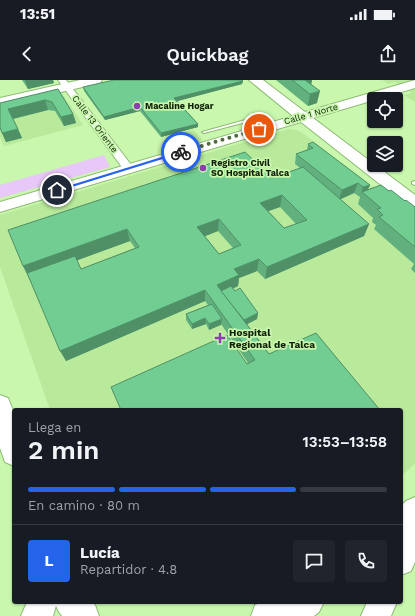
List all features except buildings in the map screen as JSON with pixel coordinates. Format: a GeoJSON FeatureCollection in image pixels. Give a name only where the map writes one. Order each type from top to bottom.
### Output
{"type":"FeatureCollection","features":[{"type":"Feature","properties":{"kind":"main road"},"geometry":{"type":"LineString","coordinates":[[1,100],[65,84],[96,80]]}},
{"type":"Feature","properties":{"kind":"main road"},"geometry":{"type":"LineString","coordinates":[[256,80],[415,203]]}},
{"type":"Feature","properties":{"kind":"main road","name":"Calle 1 Norte"},"geometry":{"type":"LineString","coordinates":[[0,206],[415,84]]}},
{"type":"Feature","properties":{"kind":"main road"},"geometry":{"type":"LineString","coordinates":[[1,414],[12,448]]}},
{"type":"Feature","properties":{"kind":"main road"},"geometry":{"type":"LineString","coordinates":[[403,525],[415,510]]}},
{"type":"Feature","properties":{"kind":"main road"},"geometry":{"type":"LineString","coordinates":[[403,557],[415,533]]}},
{"type":"Feature","properties":{"kind":"main road"},"geometry":{"type":"LineString","coordinates":[[37,616],[41,604]]}},
{"type":"Feature","properties":{"kind":"main road"},"geometry":{"type":"LineString","coordinates":[[60,604],[65,616]]}},
{"type":"Feature","properties":{"kind":"main road"},"geometry":{"type":"LineString","coordinates":[[72,604],[84,616]]}},
{"type":"Feature","properties":{"kind":"main road"},"geometry":{"type":"LineString","coordinates":[[266,616],[297,610],[306,604]]}},
{"type":"Feature","properties":{"kind":"main road"},"geometry":{"type":"LineString","coordinates":[[376,616],[381,604]]}},
{"type":"Feature","properties":{"kind":"street","name":"Calle 13 Oriente"},"geometry":{"type":"LineString","coordinates":[[65,84],[128,168]]}},
{"type":"Feature","properties":{"kind":"lane"},"geometry":{"type":"LineString","coordinates":[[204,132],[263,116],[273,125]]}},
{"type":"Feature","properties":{"kind":"shaded area"},"geometry":{"type":"Polygon","coordinates":[[[382,80],[415,80],[415,102],[404,95],[412,93],[395,82],[388,84],[382,80]]]}},
{"type":"Feature","properties":{"kind":"shaded area"},"geometry":{"type":"Polygon","coordinates":[[[64,96],[83,125],[4,146],[0,137],[0,112],[64,96]]]}},
{"type":"Feature","properties":{"kind":"shaded area","name":"Hospital Regional de Talca"},"geometry":{"type":"Polygon","coordinates":[[[288,129],[297,130],[304,134],[415,219],[415,463],[403,475],[403,408],[49,408],[0,267],[0,215],[288,129]]]}},
{"type":"Feature","properties":{"kind":"shaded area"},"geometry":{"type":"Polygon","coordinates":[[[193,130],[203,140],[175,148],[166,137],[193,130]]]}},
{"type":"Feature","properties":{"kind":"shaded area"},"geometry":{"type":"Polygon","coordinates":[[[104,155],[110,167],[0,198],[0,185],[104,155]]]}},
{"type":"Feature","properties":{"kind":"way so far"},"geometry":{"type":"LineString","coordinates":[[181,152],[259,129]]}},
{"type":"Feature","properties":{"kind":"place","name":"Macaline Hogar"},"geometry":{"type":"Point","coordinates":[137,106]}},
{"type":"Feature","properties":{"kind":"place","name":"Registro Civil SO Hospital Talca"},"geometry":{"type":"Point","coordinates":[203,168]}},
{"type":"Feature","properties":{"kind":"place","name":"Hospital Regional de Talca"},"geometry":{"type":"Point","coordinates":[220,338]}},
{"type":"Feature","properties":{"kind":"route"},"geometry":{"type":"LineString","coordinates":[[57,190],[181,152]]}}]}
